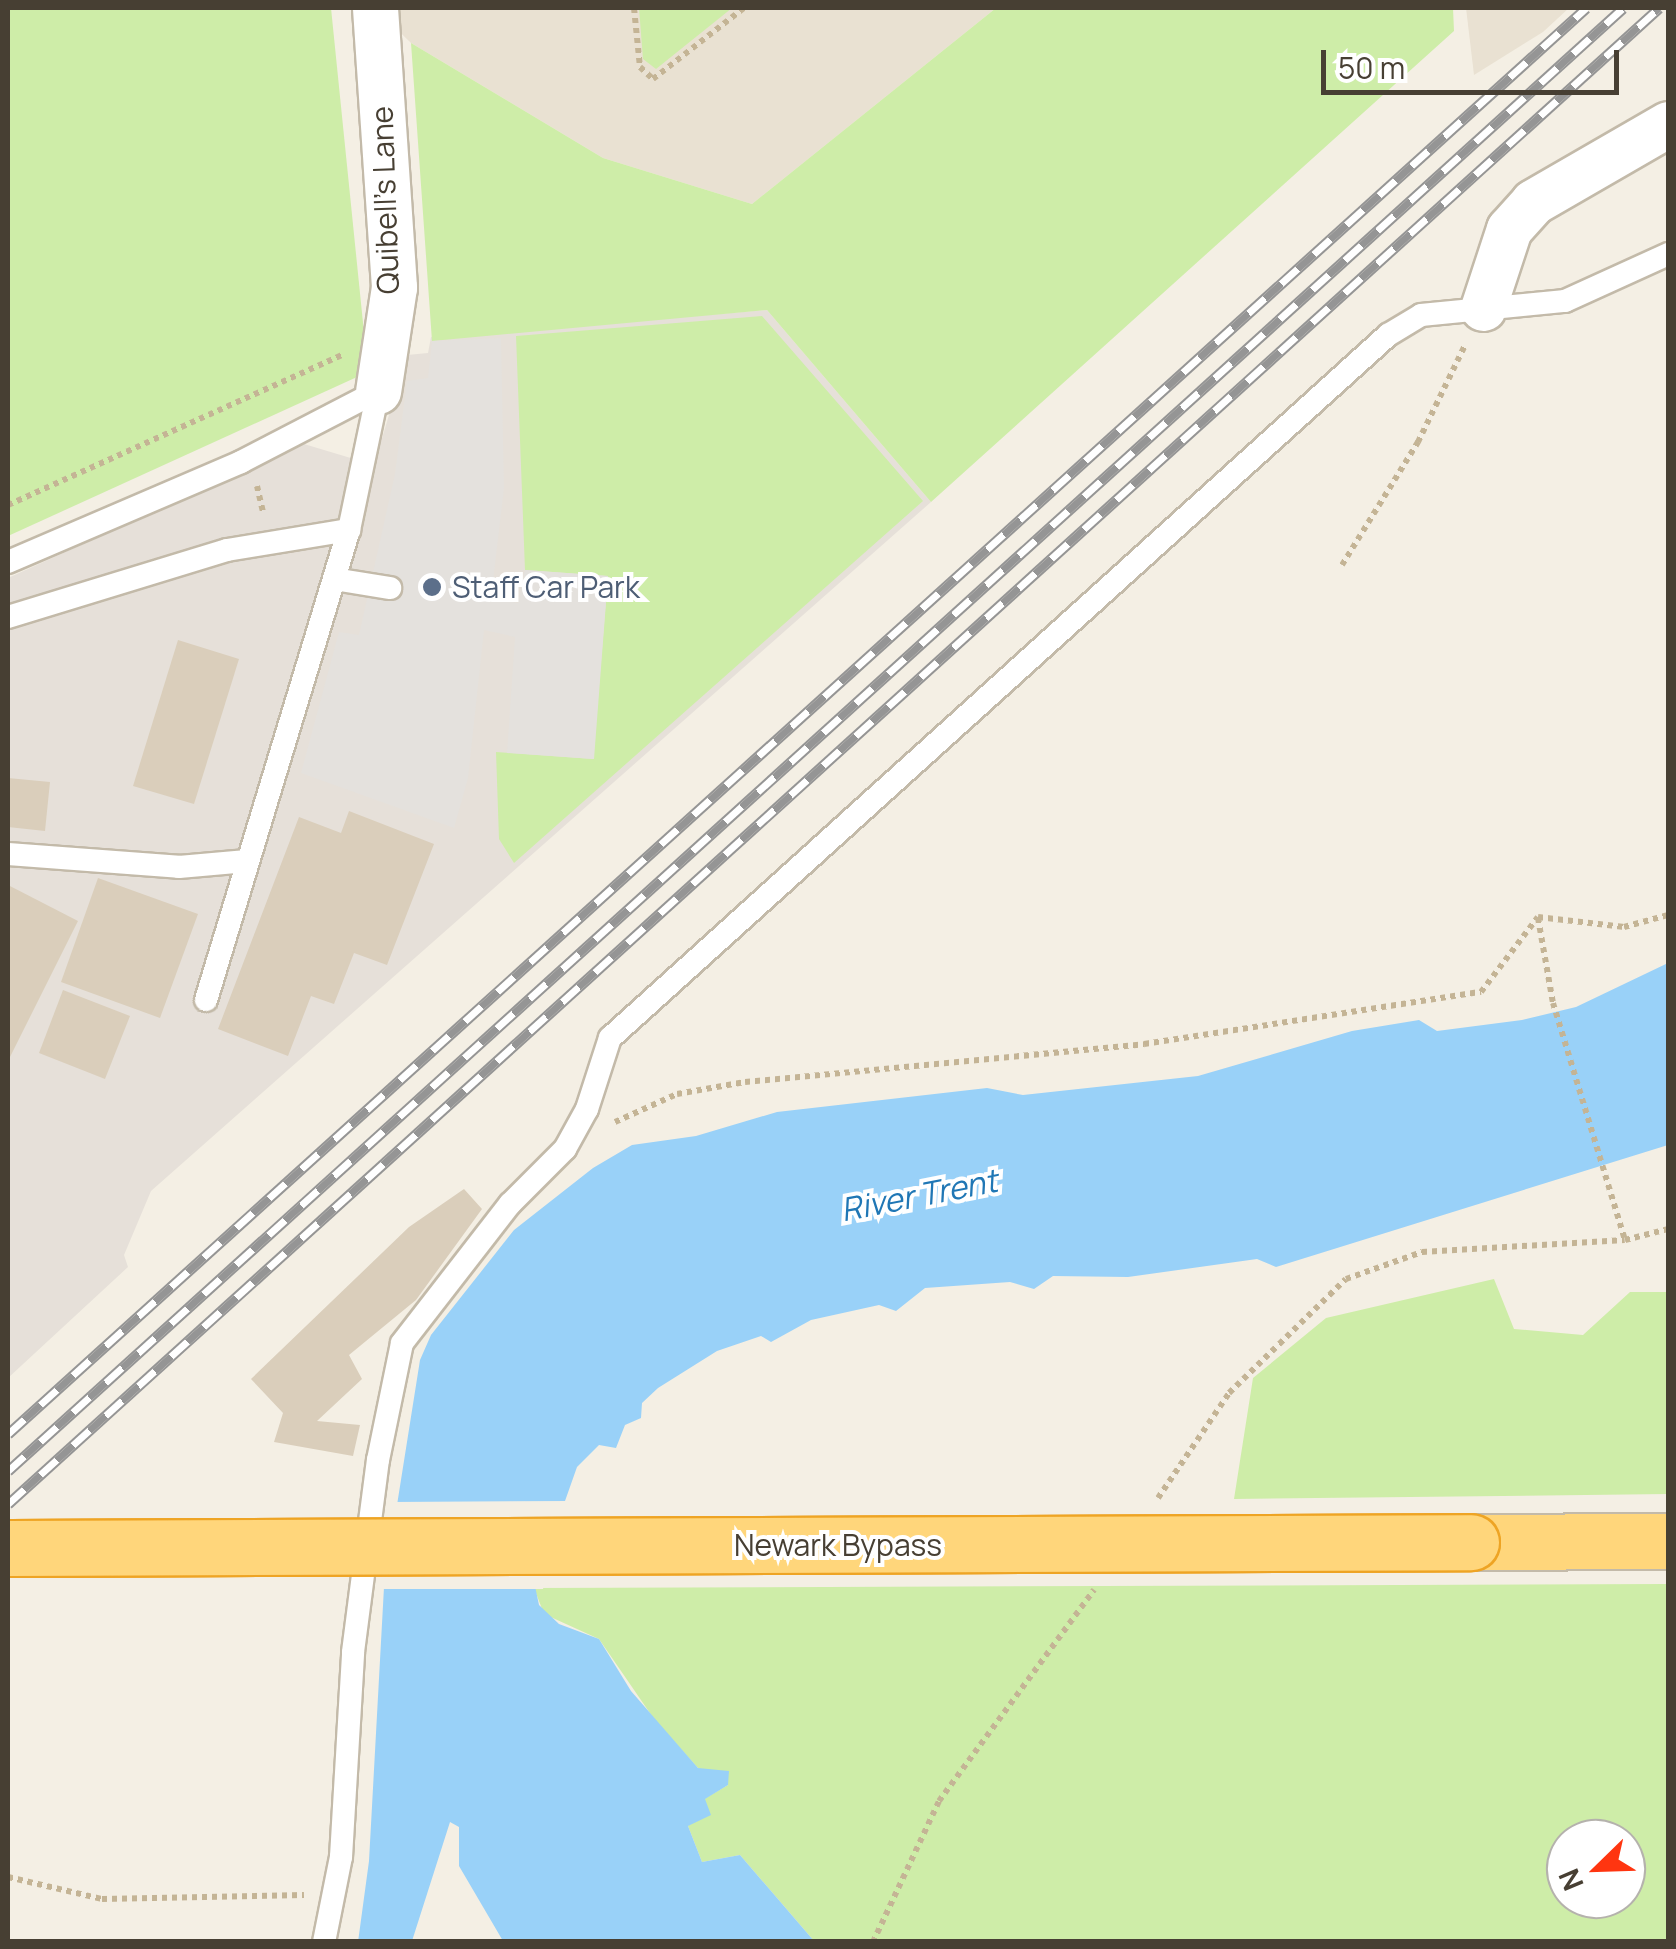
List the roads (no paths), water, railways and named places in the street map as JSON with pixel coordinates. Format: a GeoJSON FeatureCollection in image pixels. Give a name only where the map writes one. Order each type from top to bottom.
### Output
{"type":"FeatureCollection","features":[{"type":"Feature","properties":{"kind":"highway","name":"Newark Bypass"},"geometry":{"type":"LineString","coordinates":[[8,1548],[1668,1541]]}},
{"type":"Feature","properties":{"kind":"street","name":"Quibell's Lane"},"geometry":{"type":"LineString","coordinates":[[376,8],[394,287],[383,336],[378,391]]}},
{"type":"Feature","properties":{"kind":"street"},"geometry":{"type":"LineString","coordinates":[[1482,308],[1509,229],[1533,202],[1668,124]]}},
{"type":"Feature","properties":{"kind":"lane"},"geometry":{"type":"LineString","coordinates":[[324,1942],[341,1857],[353,1652],[378,1460],[402,1344],[573,1135],[610,1038],[625,1020],[1388,336],[1421,315],[1565,301],[1668,254]]}},
{"type":"Feature","properties":{"kind":"lane"},"geometry":{"type":"LineString","coordinates":[[206,1000],[349,530],[378,391]]}},
{"type":"Feature","properties":{"kind":"lane"},"geometry":{"type":"LineString","coordinates":[[8,562],[241,462],[378,391]]}},
{"type":"Feature","properties":{"kind":"lane"},"geometry":{"type":"LineString","coordinates":[[8,617],[100,584],[268,543],[349,530]]}},
{"type":"Feature","properties":{"kind":"lane"},"geometry":{"type":"LineString","coordinates":[[334,579],[390,588]]}},
{"type":"Feature","properties":{"kind":"lane"},"geometry":{"type":"LineString","coordinates":[[8,854],[179,867],[248,861]]}},
{"type":"Feature","properties":{"kind":"water","name":"River Trent"},"geometry":{"type":"Polygon","coordinates":[[[1668,963],[1668,1145],[1276,1267],[1257,1259],[1128,1277],[1053,1276],[1034,1289],[1010,1282],[925,1288],[896,1311],[879,1305],[811,1320],[771,1342],[761,1336],[717,1351],[658,1388],[642,1403],[641,1418],[625,1425],[616,1448],[599,1445],[577,1467],[535,1586],[539,1605],[559,1624],[599,1639],[631,1691],[698,1768],[729,1771],[728,1785],[705,1799],[711,1815],[688,1826],[702,1862],[740,1855],[814,1941],[503,1941],[459,1866],[459,1827],[450,1822],[412,1941],[358,1942],[369,1861],[384,1587],[420,1360],[431,1335],[514,1230],[593,1168],[632,1145],[696,1136],[777,1112],[987,1088],[1023,1095],[1198,1076],[1352,1031],[1419,1020],[1437,1031],[1522,1020],[1576,1007],[1668,963]]]}},
{"type":"Feature","properties":{"kind":"railway"},"geometry":{"type":"LineString","coordinates":[[8,1434],[1586,8]]}},
{"type":"Feature","properties":{"kind":"railway"},"geometry":{"type":"LineString","coordinates":[[8,1471],[1623,8]]}},
{"type":"Feature","properties":{"kind":"railway"},"geometry":{"type":"LineString","coordinates":[[8,1504],[1659,8]]}},
{"type":"Feature","properties":{"kind":"place","name":"Staff Car Park"},"geometry":{"type":"Point","coordinates":[432,587]}}]}
